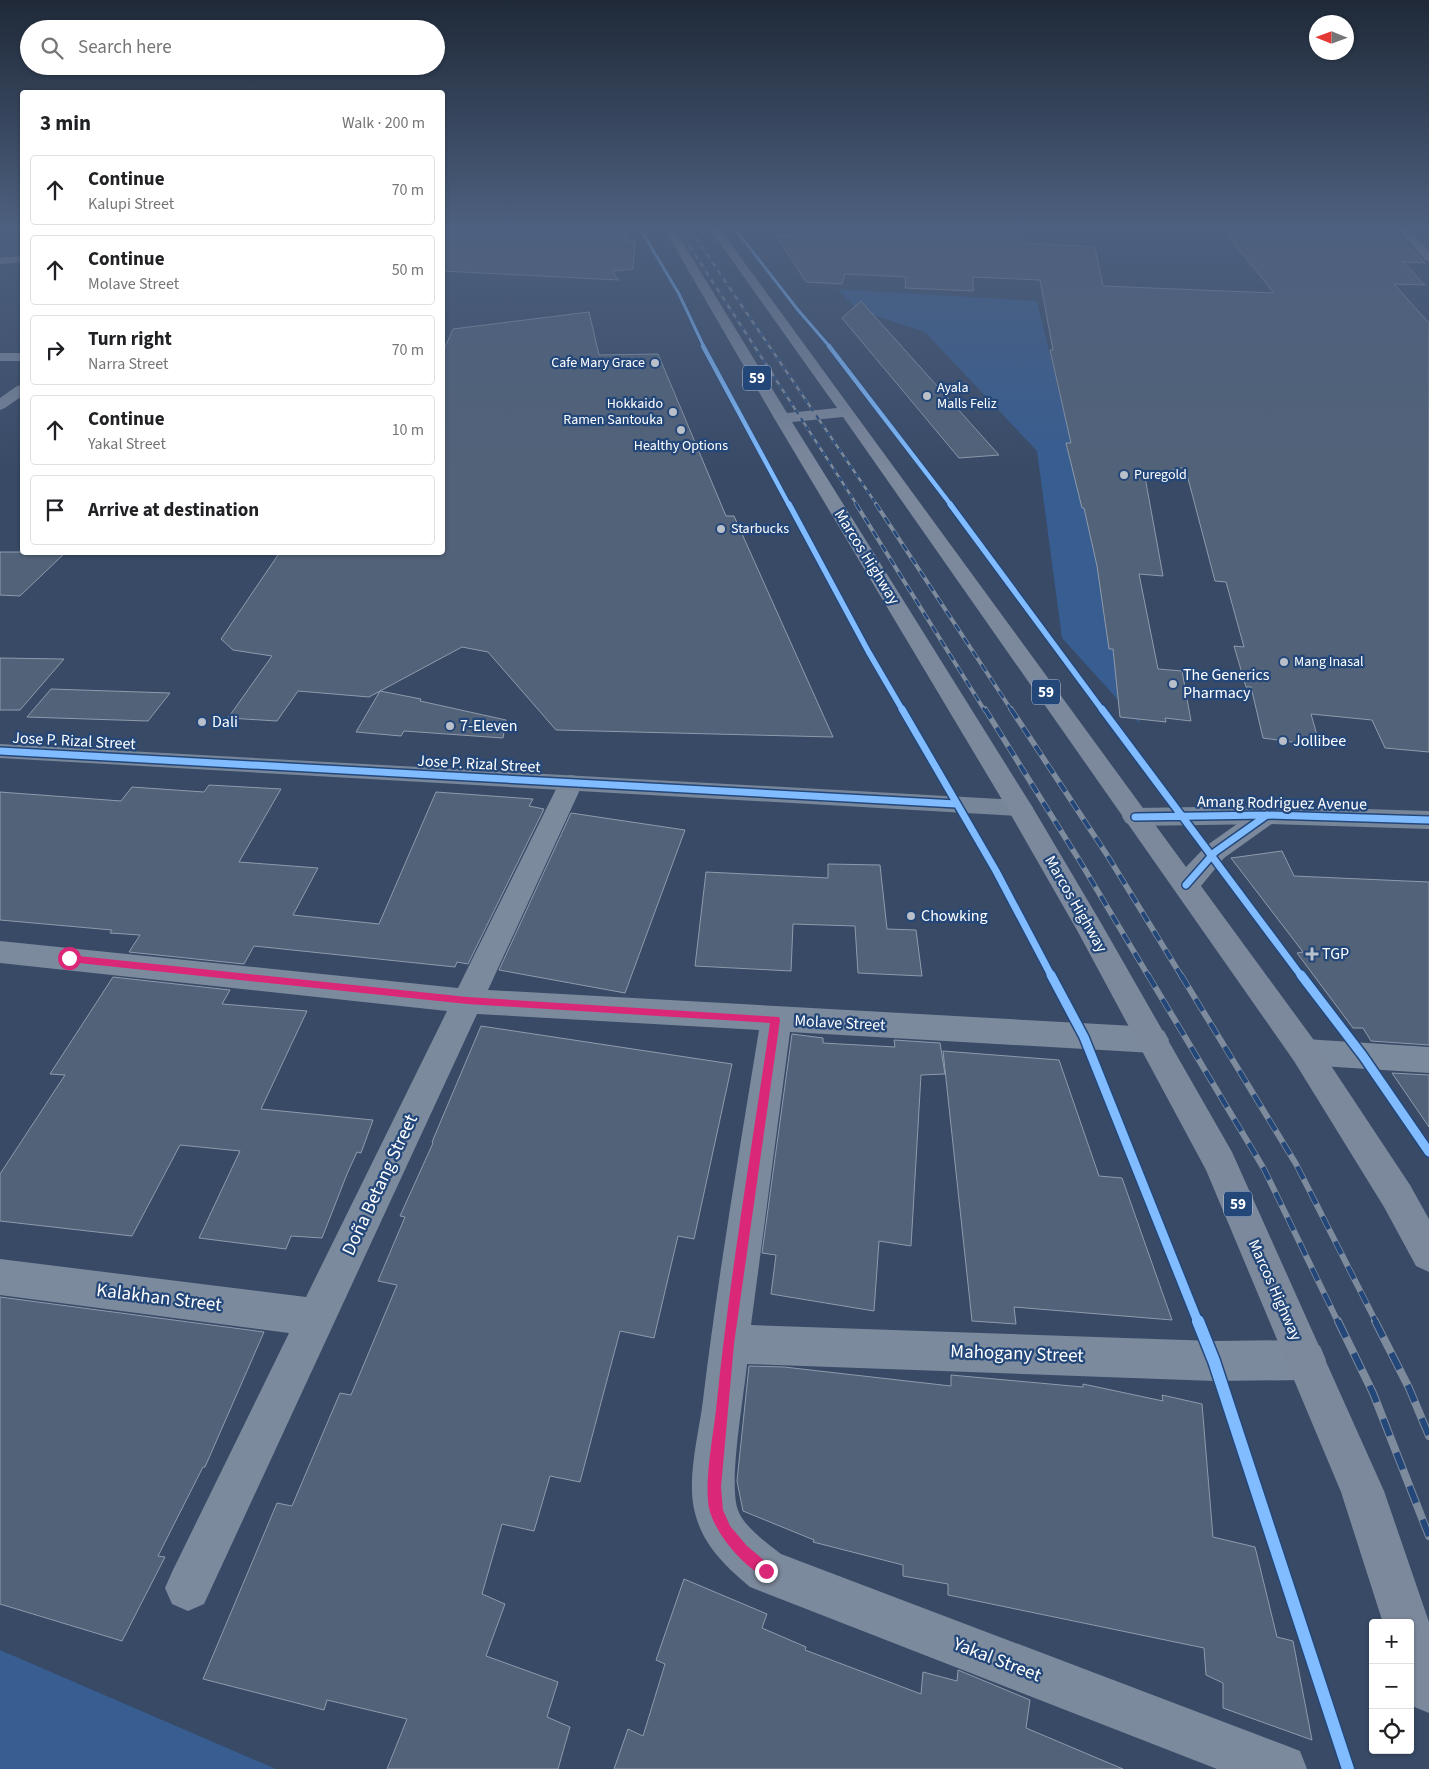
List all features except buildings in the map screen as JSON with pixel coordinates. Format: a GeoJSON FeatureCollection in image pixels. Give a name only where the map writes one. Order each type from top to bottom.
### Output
{"type":"FeatureCollection","features":[{"type":"Feature","properties":{"kind":"main road","name":"Marcos Highway"},"geometry":{"type":"LineString","coordinates":[[716,308],[1020,808],[1153,1040],[1220,1163],[1362,1491],[1405,1619]]}},
{"type":"Feature","properties":{"kind":"main road","name":"59"},"geometry":{"type":"LineString","coordinates":[[771,308],[953,558],[1134,817],[1186,884],[1305,1052],[1396,1196],[1429,1254]]}},
{"type":"Feature","properties":{"kind":"main road"},"geometry":{"type":"LineString","coordinates":[[782,418],[846,412]]}},
{"type":"Feature","properties":{"kind":"main road"},"geometry":{"type":"LineString","coordinates":[[1186,884],[1215,852],[1267,815]]}},
{"type":"Feature","properties":{"kind":"main road"},"geometry":{"type":"LineString","coordinates":[[1414,1646],[1429,1689]]}},
{"type":"Feature","properties":{"kind":"street"},"geometry":{"type":"LineString","coordinates":[[0,357],[20,357]]}},
{"type":"Feature","properties":{"kind":"street"},"geometry":{"type":"LineString","coordinates":[[0,405],[20,390]]}},
{"type":"Feature","properties":{"kind":"street","name":"Jose P. Rizal Street"},"geometry":{"type":"LineString","coordinates":[[0,751],[1020,808]]}},
{"type":"Feature","properties":{"kind":"street","name":"Doña Betang Street"},"geometry":{"type":"LineString","coordinates":[[188,1588],[571,783]]}},
{"type":"Feature","properties":{"kind":"street","name":"Amang Rodriguez Avenue"},"geometry":{"type":"LineString","coordinates":[[1134,817],[1267,815],[1429,820]]}},
{"type":"Feature","properties":{"kind":"street","name":"Molave Street"},"geometry":{"type":"LineString","coordinates":[[0,952],[467,1001],[1153,1040]]}},
{"type":"Feature","properties":{"kind":"street","name":"Yakal Street"},"geometry":{"type":"LineString","coordinates":[[776,1020],[728,1344],[715,1487],[716,1511],[726,1531],[743,1551],[766,1571],[1282,1769]]}},
{"type":"Feature","properties":{"kind":"street"},"geometry":{"type":"LineString","coordinates":[[1305,1052],[1429,1060]]}},
{"type":"Feature","properties":{"kind":"street","name":"Kalakhan Street"},"geometry":{"type":"LineString","coordinates":[[0,1277],[317,1318]]}},
{"type":"Feature","properties":{"kind":"street","name":"Mahogany Street"},"geometry":{"type":"LineString","coordinates":[[728,1344],[1214,1362],[1306,1360]]}},
{"type":"Feature","properties":{"kind":"shaded area"},"geometry":{"type":"Polygon","coordinates":[[[856,308],[1039,308],[1140,724],[1062,638],[1037,451],[925,332],[856,308]]]}},
{"type":"Feature","properties":{"kind":"shaded area"},"geometry":{"type":"Polygon","coordinates":[[[0,1650],[276,1769],[0,1769],[0,1650]]]}},
{"type":"Feature","properties":{"kind":"railway"},"geometry":{"type":"LineString","coordinates":[[729,308],[857,505]]}},
{"type":"Feature","properties":{"kind":"railway"},"geometry":{"type":"LineString","coordinates":[[743,308],[877,505]]}},
{"type":"Feature","properties":{"kind":"railway"},"geometry":{"type":"LineString","coordinates":[[856,504],[985,711]]}},
{"type":"Feature","properties":{"kind":"railway"},"geometry":{"type":"LineString","coordinates":[[876,504],[1012,711]]}},
{"type":"Feature","properties":{"kind":"railway"},"geometry":{"type":"LineString","coordinates":[[985,709],[1081,863],[1149,977]]}},
{"type":"Feature","properties":{"kind":"railway"},"geometry":{"type":"LineString","coordinates":[[1011,709],[1109,858],[1182,977]]}},
{"type":"Feature","properties":{"kind":"railway"},"geometry":{"type":"LineString","coordinates":[[1148,975],[1264,1169],[1338,1322]]}},
{"type":"Feature","properties":{"kind":"railway"},"geometry":{"type":"LineString","coordinates":[[1181,975],[1296,1164],[1376,1322]]}},
{"type":"Feature","properties":{"kind":"railway"},"geometry":{"type":"LineString","coordinates":[[1338,1321],[1373,1393],[1429,1536]]}},
{"type":"Feature","properties":{"kind":"railway"},"geometry":{"type":"LineString","coordinates":[[1375,1321],[1409,1388],[1429,1436]]}},
{"type":"Feature","properties":{"kind":"cycle path"},"geometry":{"type":"LineString","coordinates":[[685,308],[702,344],[868,651],[996,871],[1084,1037],[1214,1361],[1348,1769]]}},
{"type":"Feature","properties":{"kind":"cycle path"},"geometry":{"type":"LineString","coordinates":[[796,308],[820,334],[968,527],[1211,857],[1363,1056],[1429,1152]]}},
{"type":"Feature","properties":{"kind":"cycle path"},"geometry":{"type":"LineString","coordinates":[[0,751],[956,804]]}},
{"type":"Feature","properties":{"kind":"cycle path"},"geometry":{"type":"LineString","coordinates":[[1135,817],[1267,815],[1429,820]]}},
{"type":"Feature","properties":{"kind":"cycle path"},"geometry":{"type":"LineString","coordinates":[[1186,885],[1215,852],[1267,815]]}},
{"type":"Feature","properties":{"kind":"place","name":"Cafe Mary Grace"},"geometry":{"type":"Point","coordinates":[655,363]}},
{"type":"Feature","properties":{"kind":"place","name":"Ayala Malls Feliz"},"geometry":{"type":"Point","coordinates":[927,396]}},
{"type":"Feature","properties":{"kind":"place","name":"Hokkaido Ramen Santouka"},"geometry":{"type":"Point","coordinates":[673,412]}},
{"type":"Feature","properties":{"kind":"place","name":"Healthy Options"},"geometry":{"type":"Point","coordinates":[681,430]}},
{"type":"Feature","properties":{"kind":"place","name":"Puregold"},"geometry":{"type":"Point","coordinates":[1124,475]}},
{"type":"Feature","properties":{"kind":"place","name":"Starbucks"},"geometry":{"type":"Point","coordinates":[721,529]}},
{"type":"Feature","properties":{"kind":"place","name":"Mang Inasal"},"geometry":{"type":"Point","coordinates":[1284,662]}},
{"type":"Feature","properties":{"kind":"place","name":"The Generics Pharmacy"},"geometry":{"type":"Point","coordinates":[1173,684]}},
{"type":"Feature","properties":{"kind":"place","name":"Dali"},"geometry":{"type":"Point","coordinates":[202,722]}},
{"type":"Feature","properties":{"kind":"place","name":"7-Eleven"},"geometry":{"type":"Point","coordinates":[450,726]}},
{"type":"Feature","properties":{"kind":"place","name":"Jollibee"},"geometry":{"type":"Point","coordinates":[1283,741]}},
{"type":"Feature","properties":{"kind":"place","name":"Chowking"},"geometry":{"type":"Point","coordinates":[911,916]}},
{"type":"Feature","properties":{"kind":"place","name":"TGP"},"geometry":{"type":"Point","coordinates":[1312,954]}},
{"type":"Feature","properties":{"kind":"route"},"geometry":{"type":"LineString","coordinates":[[69,958],[467,1001],[776,1020],[728,1344],[715,1487],[716,1511],[726,1531],[743,1551],[766,1571]]}}]}
